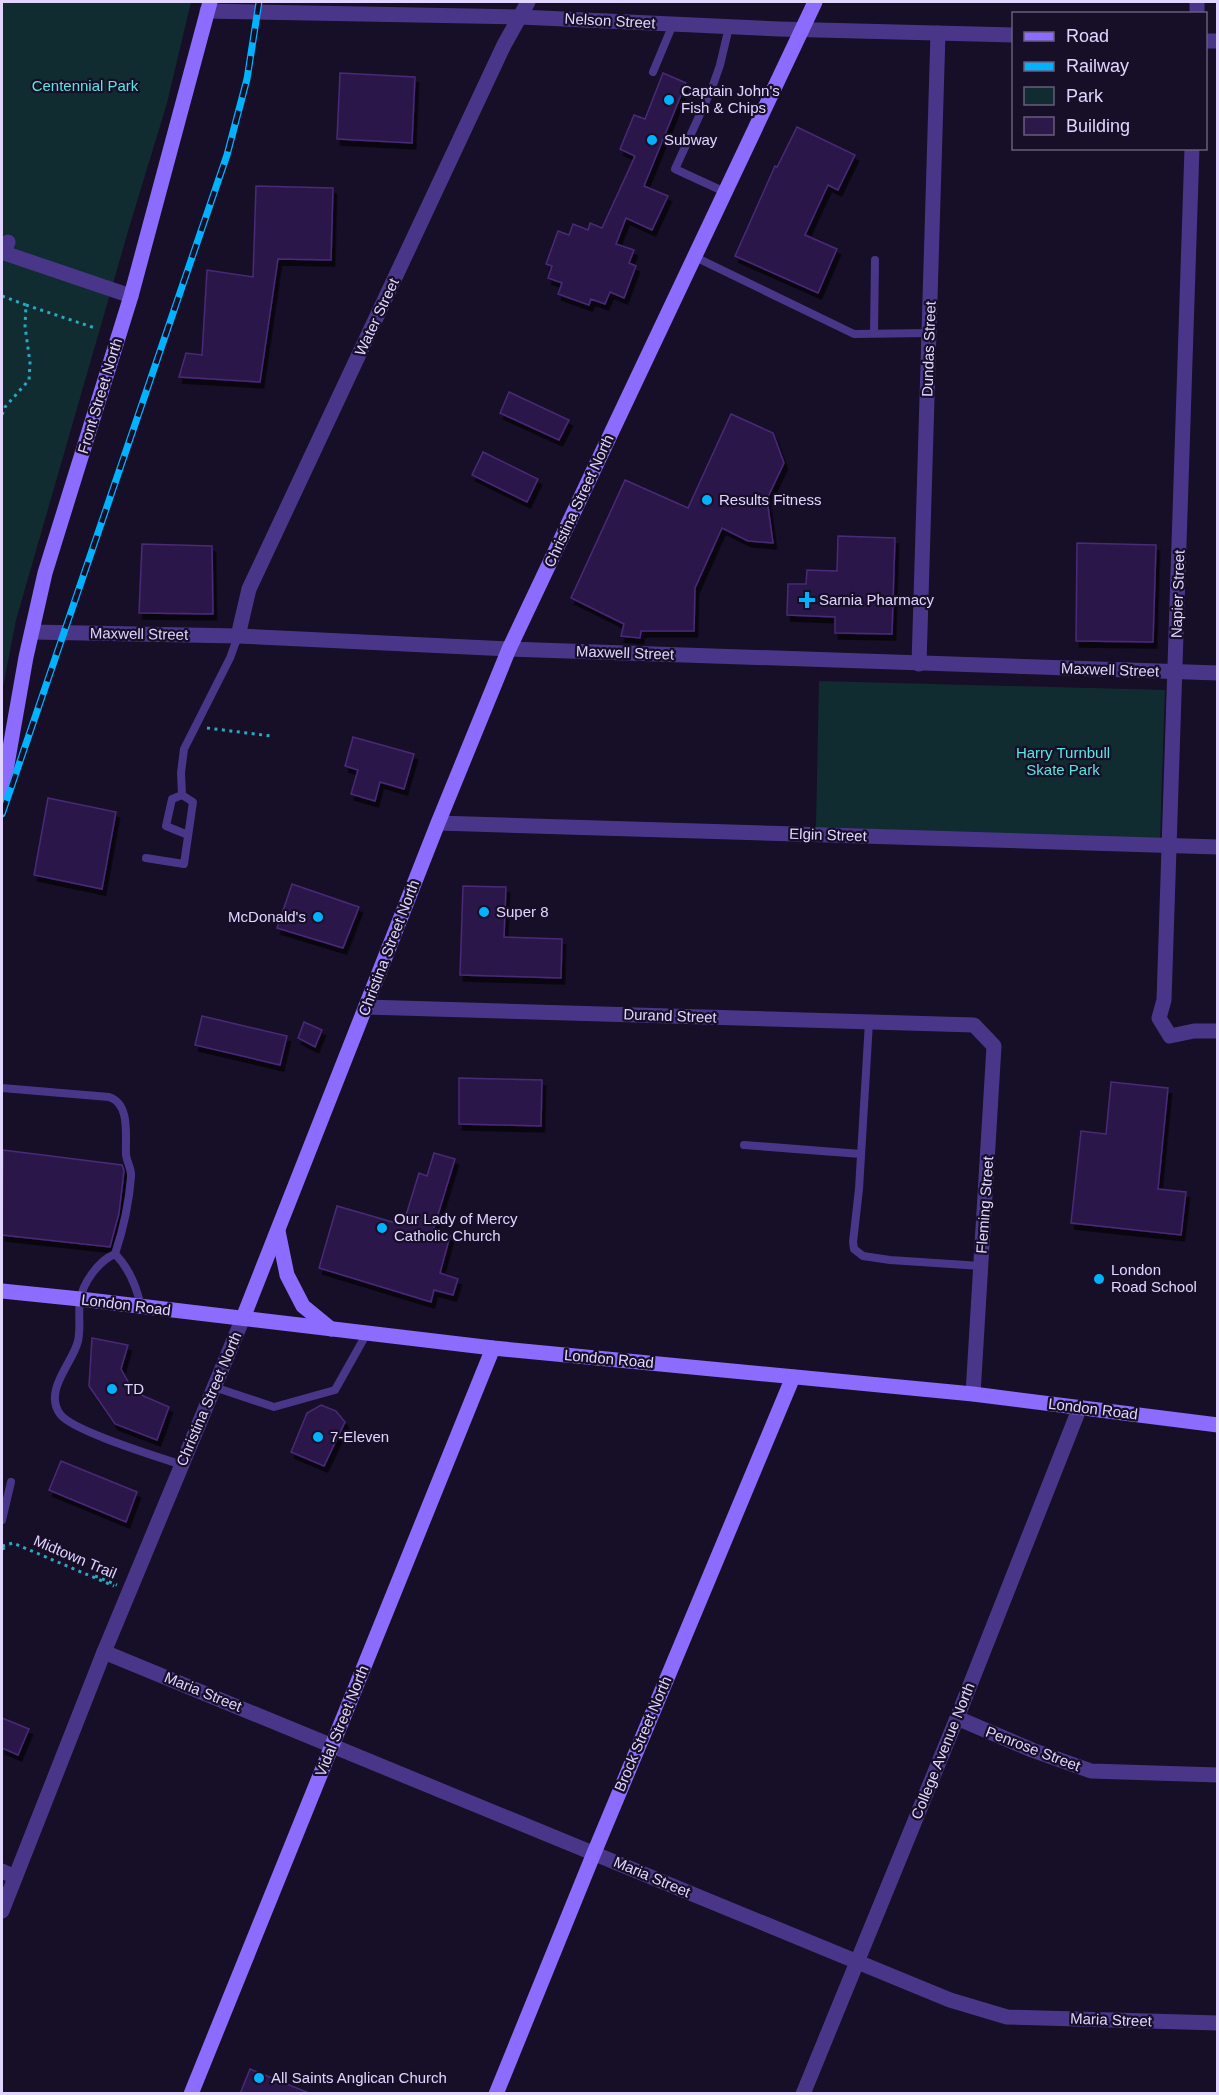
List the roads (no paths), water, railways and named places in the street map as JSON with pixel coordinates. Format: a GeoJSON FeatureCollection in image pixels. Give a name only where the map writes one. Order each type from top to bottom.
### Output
{"type":"FeatureCollection","features":[{"type":"Feature","properties":{"kind":"main road","name":"Christina Street North"},"geometry":{"type":"LineString","coordinates":[[243,1318],[509,649],[815,2]]}},
{"type":"Feature","properties":{"kind":"main road","name":"Front Street North"},"geometry":{"type":"LineString","coordinates":[[2,793],[3,777],[45,573],[131,296],[208,6]]}},
{"type":"Feature","properties":{"kind":"main road"},"geometry":{"type":"LineString","coordinates":[[278,1231],[287,1275],[303,1306],[331,1329]]}},
{"type":"Feature","properties":{"kind":"main road","name":"London Road"},"geometry":{"type":"LineString","coordinates":[[2,1291],[493,1348],[973,1394],[1218,1425]]}},
{"type":"Feature","properties":{"kind":"main road","name":"Vidal Street North"},"geometry":{"type":"LineString","coordinates":[[191,2094],[493,1348]]}},
{"type":"Feature","properties":{"kind":"main road","name":"Brock Street North"},"geometry":{"type":"LineString","coordinates":[[496,2094],[793,1377]]}},
{"type":"Feature","properties":{"kind":"street","name":"Water Street"},"geometry":{"type":"LineString","coordinates":[[237,636],[249,589],[504,45],[528,2]]}},
{"type":"Feature","properties":{"kind":"street","name":"Nelson Street"},"geometry":{"type":"LineString","coordinates":[[208,6],[802,30],[1012,35]]}},
{"type":"Feature","properties":{"kind":"street","name":"Dundas Street"},"geometry":{"type":"LineString","coordinates":[[919,664],[938,33]]}},
{"type":"Feature","properties":{"kind":"street","name":"Napier Street"},"geometry":{"type":"LineString","coordinates":[[1192,150],[1164,1000],[1159,1018],[1170,1036],[1194,1030],[1218,1031]]}},
{"type":"Feature","properties":{"kind":"street"},"geometry":{"type":"LineString","coordinates":[[8,242],[4,253],[55,265],[131,296]]}},
{"type":"Feature","properties":{"kind":"street","name":"Maxwell Street"},"geometry":{"type":"LineString","coordinates":[[32,632],[237,636],[509,649],[1218,673]]}},
{"type":"Feature","properties":{"kind":"street","name":"Elgin Street"},"geometry":{"type":"LineString","coordinates":[[438,823],[1218,847]]}},
{"type":"Feature","properties":{"kind":"street","name":"Durand Street"},"geometry":{"type":"LineString","coordinates":[[366,1007],[974,1025]]}},
{"type":"Feature","properties":{"kind":"street","name":"Fleming Street"},"geometry":{"type":"LineString","coordinates":[[973,1394],[994,1046],[974,1025]]}},
{"type":"Feature","properties":{"kind":"street","name":"Christina Street North"},"geometry":{"type":"LineString","coordinates":[[2,1911],[8,1874],[104,1652],[123,1589],[182,1465],[243,1318]]}},
{"type":"Feature","properties":{"kind":"street","name":"College Avenue North"},"geometry":{"type":"LineString","coordinates":[[803,2094],[957,1719],[1080,1407]]}},
{"type":"Feature","properties":{"kind":"street","name":"Maria Street"},"geometry":{"type":"LineString","coordinates":[[104,1652],[950,2000],[1007,2017],[1218,2023]]}},
{"type":"Feature","properties":{"kind":"street","name":"Penrose Street"},"geometry":{"type":"LineString","coordinates":[[957,1719],[1090,1771],[1218,1775]]}},
{"type":"Feature","properties":{"kind":"lane"},"geometry":{"type":"LineString","coordinates":[[653,72],[673,24]]}},
{"type":"Feature","properties":{"kind":"lane"},"geometry":{"type":"LineString","coordinates":[[725,192],[675,169],[712,88],[729,27]]}},
{"type":"Feature","properties":{"kind":"lane"},"geometry":{"type":"LineString","coordinates":[[695,257],[854,334],[929,333]]}},
{"type":"Feature","properties":{"kind":"lane"},"geometry":{"type":"LineString","coordinates":[[874,333],[875,260]]}},
{"type":"Feature","properties":{"kind":"lane"},"geometry":{"type":"LineString","coordinates":[[182,795],[181,773],[184,749],[230,658],[237,636]]}},
{"type":"Feature","properties":{"kind":"lane"},"geometry":{"type":"LineString","coordinates":[[146,858],[184,864],[193,802],[182,795]]}},
{"type":"Feature","properties":{"kind":"lane"},"geometry":{"type":"LineString","coordinates":[[182,795],[172,799],[166,826],[188,835]]}},
{"type":"Feature","properties":{"kind":"lane"},"geometry":{"type":"LineString","coordinates":[[869,1022],[854,1249],[863,1256],[890,1260],[981,1266]]}},
{"type":"Feature","properties":{"kind":"lane"},"geometry":{"type":"LineString","coordinates":[[2,1088],[109,1097],[116,1099],[123,1111],[126,1159],[131,1175],[121,1238],[115,1254],[107,1258],[93,1272],[80,1299],[78,1342],[59,1381],[55,1398],[60,1414],[77,1425],[116,1443],[182,1465]]}},
{"type":"Feature","properties":{"kind":"lane"},"geometry":{"type":"LineString","coordinates":[[744,1145],[861,1154]]}},
{"type":"Feature","properties":{"kind":"lane"},"geometry":{"type":"LineString","coordinates":[[115,1254],[136,1288],[141,1307]]}},
{"type":"Feature","properties":{"kind":"lane"},"geometry":{"type":"LineString","coordinates":[[214,1387],[274,1407],[335,1390],[367,1333]]}},
{"type":"Feature","properties":{"kind":"lane"},"geometry":{"type":"LineString","coordinates":[[2,1520],[11,1482]]}},
{"type":"Feature","properties":{"kind":"railway"},"geometry":{"type":"LineString","coordinates":[[2,814],[227,155],[247,79],[259,2]]}},
{"type":"Feature","properties":{"kind":"place","name":"Captain John's Fish & Chips"},"geometry":{"type":"Point","coordinates":[669,100]}},
{"type":"Feature","properties":{"kind":"place","name":"Subway"},"geometry":{"type":"Point","coordinates":[652,140]}},
{"type":"Feature","properties":{"kind":"place","name":"Results Fitness"},"geometry":{"type":"Point","coordinates":[707,500]}},
{"type":"Feature","properties":{"kind":"place","name":"Sarnia Pharmacy"},"geometry":{"type":"Point","coordinates":[807,600]}},
{"type":"Feature","properties":{"kind":"place","name":"Super 8"},"geometry":{"type":"Point","coordinates":[484,912]}},
{"type":"Feature","properties":{"kind":"place","name":"McDonald's"},"geometry":{"type":"Point","coordinates":[318,917]}},
{"type":"Feature","properties":{"kind":"place","name":"Our Lady of Mercy Catholic Church"},"geometry":{"type":"Point","coordinates":[382,1228]}},
{"type":"Feature","properties":{"kind":"place","name":"London Road School"},"geometry":{"type":"Point","coordinates":[1099,1279]}},
{"type":"Feature","properties":{"kind":"place","name":"TD"},"geometry":{"type":"Point","coordinates":[112,1389]}},
{"type":"Feature","properties":{"kind":"place","name":"7-Eleven"},"geometry":{"type":"Point","coordinates":[318,1437]}},
{"type":"Feature","properties":{"kind":"place","name":"All Saints Anglican Church"},"geometry":{"type":"Point","coordinates":[259,2078]}},
{"type":"Feature","properties":{"kind":"park label","name":"Centennial Park"},"geometry":{"type":"Point","coordinates":[85,86]}},
{"type":"Feature","properties":{"kind":"park label","name":"Harry Turnbull Skate Park"},"geometry":{"type":"Point","coordinates":[1063,762]}}]}
